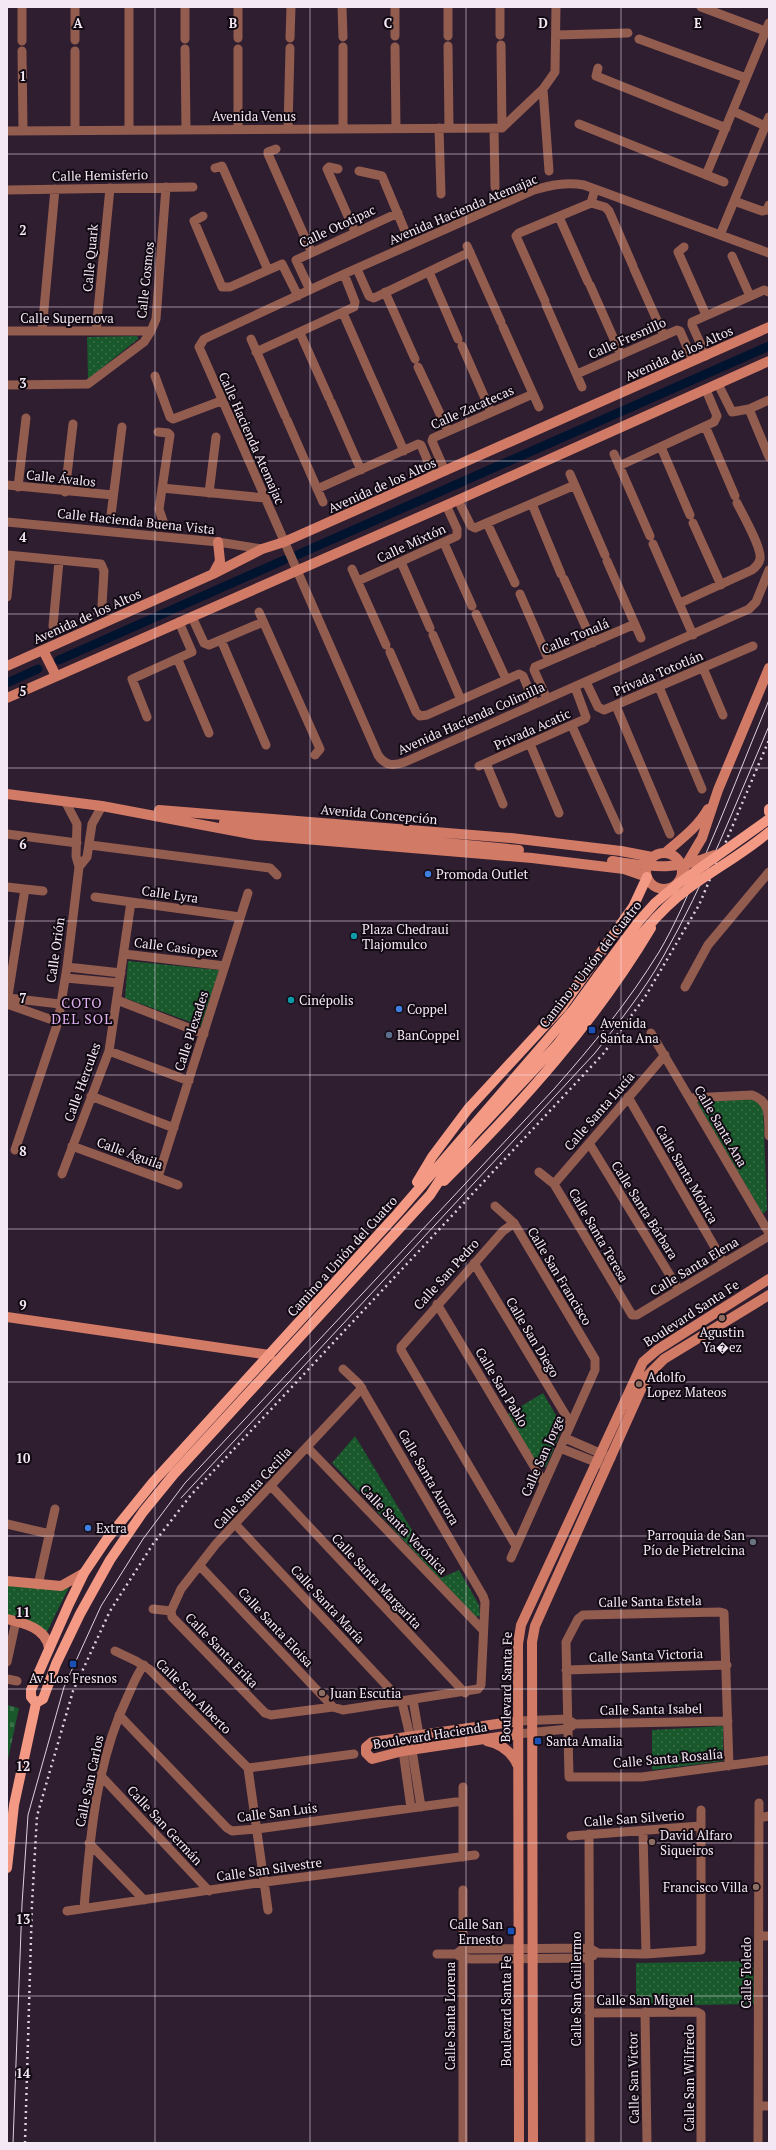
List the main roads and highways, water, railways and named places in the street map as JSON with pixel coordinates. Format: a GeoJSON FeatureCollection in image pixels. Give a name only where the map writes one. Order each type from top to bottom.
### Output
{"type":"FeatureCollection","features":[{"type":"Feature","properties":{"kind":"main road","name":"Avenida de los Altos"},"geometry":{"type":"LineString","coordinates":[[7,666],[213,574],[262,549],[284,542],[769,327]]}},
{"type":"Feature","properties":{"kind":"main road"},"geometry":{"type":"LineString","coordinates":[[7,698],[706,390],[769,360]]}},
{"type":"Feature","properties":{"kind":"main road"},"geometry":{"type":"LineString","coordinates":[[213,574],[220,561],[218,542]]}},
{"type":"Feature","properties":{"kind":"main road"},"geometry":{"type":"LineString","coordinates":[[43,650],[56,676]]}},
{"type":"Feature","properties":{"kind":"main road"},"geometry":{"type":"LineString","coordinates":[[430,1196],[534,1084],[597,1010],[638,948],[676,885],[680,881],[683,870],[702,838],[718,790],[769,668]]}},
{"type":"Feature","properties":{"kind":"main road"},"geometry":{"type":"LineString","coordinates":[[397,1214],[432,1157],[468,1109],[562,1007],[586,974],[632,907],[647,877],[647,866],[652,857],[665,853],[703,817],[718,790]]}},
{"type":"Feature","properties":{"kind":"main road","name":"Avenida Concepción"},"geometry":{"type":"LineString","coordinates":[[7,794],[102,806],[256,835],[532,858],[624,869],[647,877]]}},
{"type":"Feature","properties":{"kind":"main road","name":"Avenida Concepción"},"geometry":{"type":"LineString","coordinates":[[102,806],[511,838],[621,851],[652,857]]}},
{"type":"Feature","properties":{"kind":"main road"},"geometry":{"type":"LineString","coordinates":[[769,810],[765,818],[764,827],[769,840]]}},
{"type":"Feature","properties":{"kind":"main road","name":"Avenida Concepción"},"geometry":{"type":"LineString","coordinates":[[155,815],[504,848],[655,867],[680,866],[719,854]]}},
{"type":"Feature","properties":{"kind":"main road"},"geometry":{"type":"LineString","coordinates":[[719,854],[769,819]]}},
{"type":"Feature","properties":{"kind":"main road","name":"Camino a Unión del Cuatro"},"geometry":{"type":"LineString","coordinates":[[36,1703],[31,1697],[31,1690],[48,1648],[84,1573],[107,1539],[154,1481],[397,1214],[574,1009],[656,918],[687,889],[769,832]]}},
{"type":"Feature","properties":{"kind":"main road"},"geometry":{"type":"LineString","coordinates":[[665,853],[675,856],[682,865],[683,870]]}},
{"type":"Feature","properties":{"kind":"main road","name":"Camino a Unión del Cuatro"},"geometry":{"type":"LineString","coordinates":[[36,1703],[44,1699],[56,1664],[80,1614],[110,1560],[152,1501],[174,1474],[430,1196],[449,1166],[472,1136],[557,1045],[602,979],[639,920],[655,903],[719,854]]}},
{"type":"Feature","properties":{"kind":"main road"},"geometry":{"type":"LineString","coordinates":[[647,877],[650,882],[660,889],[665,889],[676,885]]}},
{"type":"Feature","properties":{"kind":"main road","name":"Boulevard Santa Fe"},"geometry":{"type":"LineString","coordinates":[[519,2143],[518,1644],[521,1625],[637,1372],[648,1355],[769,1279]]}},
{"type":"Feature","properties":{"kind":"main road","name":"Boulevard Santa Fe"},"geometry":{"type":"LineString","coordinates":[[533,2143],[532,1642],[535,1626],[647,1376],[664,1359],[769,1295]]}},
{"type":"Feature","properties":{"kind":"main road"},"geometry":{"type":"LineString","coordinates":[[7,1317],[270,1355]]}},
{"type":"Feature","properties":{"kind":"main road"},"geometry":{"type":"LineString","coordinates":[[7,1581],[61,1586],[84,1573]]}},
{"type":"Feature","properties":{"kind":"main road"},"geometry":{"type":"LineString","coordinates":[[12,1620],[27,1623],[44,1636],[48,1641],[48,1648]]}},
{"type":"Feature","properties":{"kind":"main road"},"geometry":{"type":"LineString","coordinates":[[492,1725],[512,1710],[518,1696]]}},
{"type":"Feature","properties":{"kind":"main road","name":"Camino a Unión del Cuatro"},"geometry":{"type":"LineString","coordinates":[[7,1868],[14,1805],[36,1703]]}},
{"type":"Feature","properties":{"kind":"main road","name":"Boulevard Hacienda"},"geometry":{"type":"LineString","coordinates":[[518,1721],[372,1742],[368,1744],[366,1750],[367,1755],[372,1758],[407,1751],[518,1734]]}},
{"type":"Feature","properties":{"kind":"main road"},"geometry":{"type":"LineString","coordinates":[[483,1740],[506,1748],[515,1759],[518,1768]]}},
{"type":"Feature","properties":{"kind":"waterway"},"geometry":{"type":"LineString","coordinates":[[297,555],[769,346]]}},
{"type":"Feature","properties":{"kind":"waterway"},"geometry":{"type":"LineString","coordinates":[[59,660],[284,560]]}},
{"type":"Feature","properties":{"kind":"waterway"},"geometry":{"type":"LineString","coordinates":[[7,683],[38,669]]}},
{"type":"Feature","properties":{"kind":"tram line"},"geometry":{"type":"LineString","coordinates":[[13,2143],[22,1904],[28,1815],[64,1687],[101,1606],[143,1539],[185,1483],[554,1089],[623,1006],[659,952],[676,920],[710,845],[769,700]]}},
{"type":"Feature","properties":{"kind":"tram line"},"geometry":{"type":"LineString","coordinates":[[181,1498],[595,1053],[622,1018],[656,970],[693,901],[769,726]]}},
{"type":"Feature","properties":{"kind":"railway"},"geometry":{"type":"LineString","coordinates":[[25,2143],[32,1904],[37,1816],[73,1691],[110,1611],[153,1544],[191,1495],[603,1054],[645,997],[699,905],[769,740]]}},
{"type":"Feature","properties":{"kind":"place","name":"Promoda Outlet"},"geometry":{"type":"Point","coordinates":[428,874]}},
{"type":"Feature","properties":{"kind":"place","name":"Plaza Chedraui Tlajomulco"},"geometry":{"type":"Point","coordinates":[354,936]}},
{"type":"Feature","properties":{"kind":"place","name":"Cinépolis"},"geometry":{"type":"Point","coordinates":[291,1000]}},
{"type":"Feature","properties":{"kind":"place","name":"Coppel"},"geometry":{"type":"Point","coordinates":[399,1009]}},
{"type":"Feature","properties":{"kind":"place","name":"Avenida Santa Ana"},"geometry":{"type":"Point","coordinates":[592,1030]}},
{"type":"Feature","properties":{"kind":"place","name":"BanCoppel"},"geometry":{"type":"Point","coordinates":[389,1035]}},
{"type":"Feature","properties":{"kind":"place","name":"Agustin Ya�ez"},"geometry":{"type":"Point","coordinates":[722,1318]}},
{"type":"Feature","properties":{"kind":"place","name":"Adolfo Lopez Mateos"},"geometry":{"type":"Point","coordinates":[639,1384]}},
{"type":"Feature","properties":{"kind":"place","name":"Extra"},"geometry":{"type":"Point","coordinates":[88,1528]}},
{"type":"Feature","properties":{"kind":"place","name":"Parroquia de San Pío de Pietrelcina"},"geometry":{"type":"Point","coordinates":[753,1542]}},
{"type":"Feature","properties":{"kind":"place","name":"Av. Los Fresnos"},"geometry":{"type":"Point","coordinates":[73,1664]}},
{"type":"Feature","properties":{"kind":"place","name":"Juan Escutia"},"geometry":{"type":"Point","coordinates":[322,1693]}},
{"type":"Feature","properties":{"kind":"place","name":"Santa Amalia"},"geometry":{"type":"Point","coordinates":[538,1741]}},
{"type":"Feature","properties":{"kind":"place","name":"David Alfaro Siqueiros"},"geometry":{"type":"Point","coordinates":[652,1842]}},
{"type":"Feature","properties":{"kind":"place","name":"Francisco Villa"},"geometry":{"type":"Point","coordinates":[756,1887]}},
{"type":"Feature","properties":{"kind":"place","name":"Calle San Ernesto"},"geometry":{"type":"Point","coordinates":[511,1931]}},
{"type":"Feature","properties":{"kind":"district","name":"COTO DEL SOL"},"geometry":{"type":"Point","coordinates":[82,1012]}}]}
